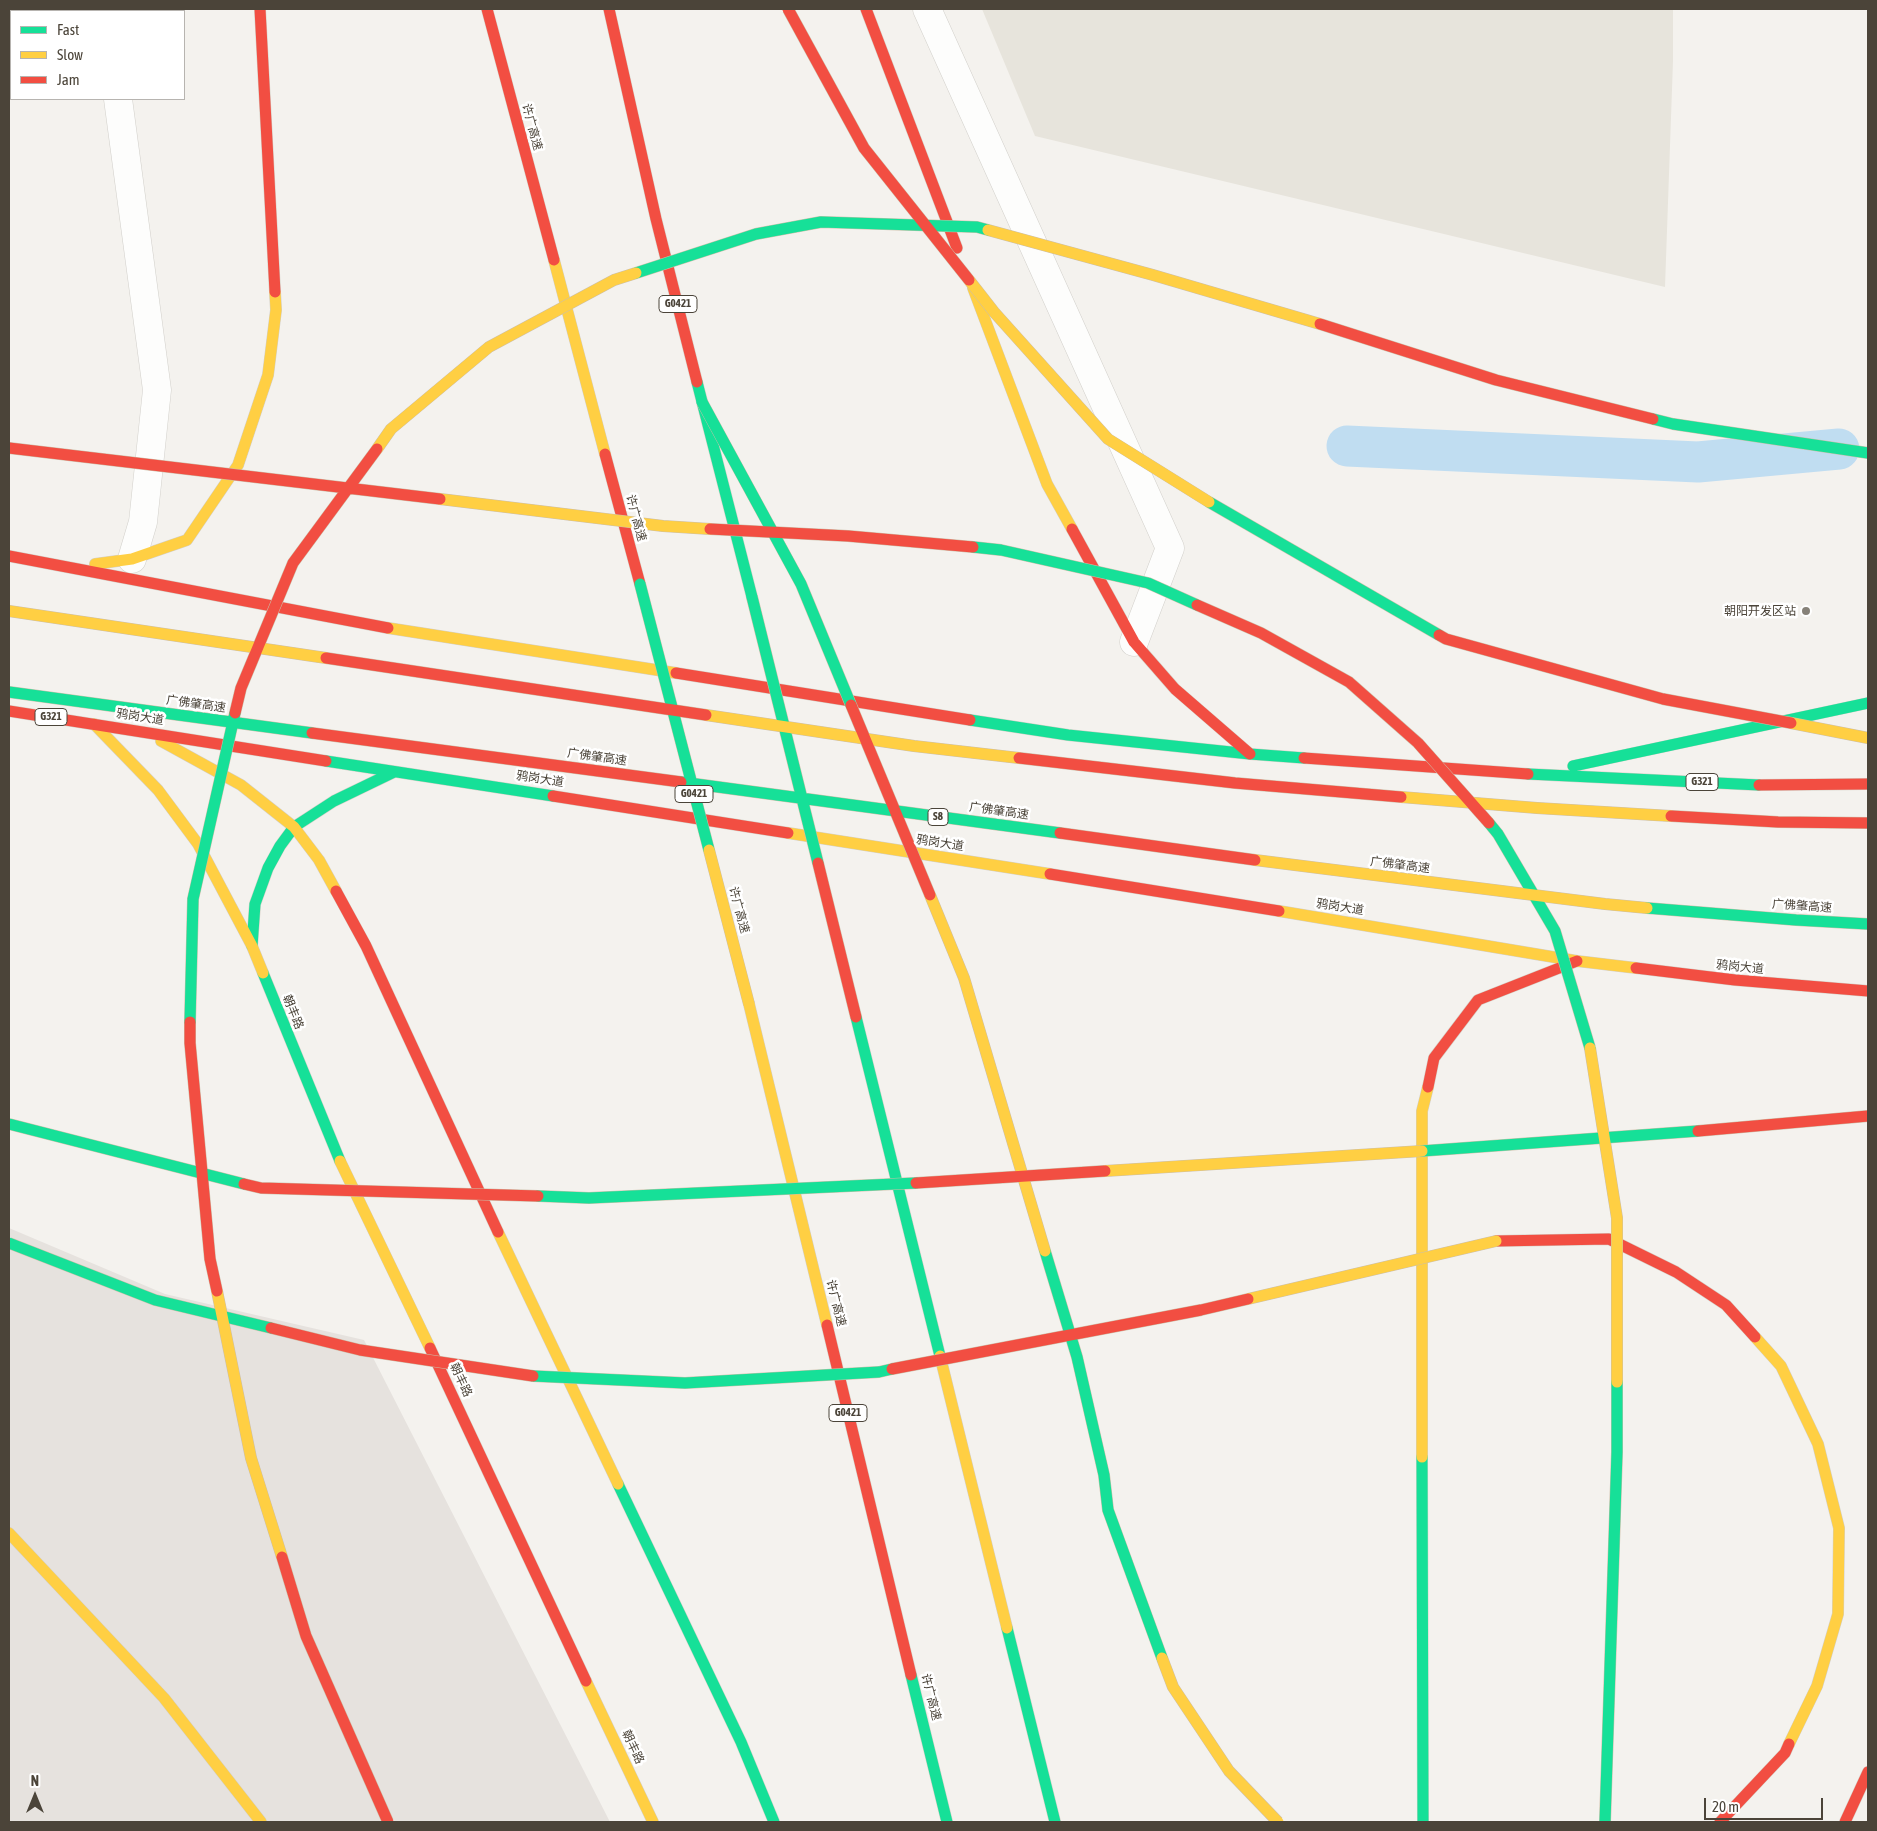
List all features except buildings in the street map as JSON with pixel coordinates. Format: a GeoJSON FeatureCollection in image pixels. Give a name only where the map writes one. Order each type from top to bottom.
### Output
{"type":"FeatureCollection","features":[{"type":"Feature","properties":{"kind":"main road"},"geometry":{"type":"LineString","coordinates":[[74,567],[132,559],[187,540],[238,465],[254,421],[268,375],[276,310],[260,9]]}},
{"type":"Feature","properties":{"kind":"main road","name":"许广高速"},"geometry":{"type":"LineString","coordinates":[[487,9],[640,584],[749,1004],[947,1822]]}},
{"type":"Feature","properties":{"kind":"main road","name":"G0421"},"geometry":{"type":"LineString","coordinates":[[609,9],[656,219],[752,597],[1055,1822]]}},
{"type":"Feature","properties":{"kind":"main road"},"geometry":{"type":"LineString","coordinates":[[788,9],[864,148],[994,312],[1108,439],[1219,508],[1446,639],[1663,699],[1868,738]]}},
{"type":"Feature","properties":{"kind":"main road"},"geometry":{"type":"LineString","coordinates":[[866,9],[1047,484],[1134,642],[1175,689],[1250,754]]}},
{"type":"Feature","properties":{"kind":"main road"},"geometry":{"type":"LineString","coordinates":[[388,1822],[306,1636],[250,1458],[210,1259],[190,1042],[192,899],[241,688],[293,563],[391,429],[489,347],[614,280],[756,234],[822,222],[977,227],[1333,328],[1505,382],[1673,424],[1868,453]]}},
{"type":"Feature","properties":{"kind":"main road"},"geometry":{"type":"LineString","coordinates":[[702,402],[801,584],[964,978],[1077,1357],[1104,1475],[1108,1510],[1173,1687],[1229,1771],[1278,1822]]}},
{"type":"Feature","properties":{"kind":"main road"},"geometry":{"type":"LineString","coordinates":[[9,448],[663,526],[848,536],[1001,550],[1148,583],[1261,633],[1349,682],[1418,742],[1498,834],[1555,931],[1591,1050],[1617,1218],[1617,1452],[1605,1822]]}},
{"type":"Feature","properties":{"kind":"main road"},"geometry":{"type":"LineString","coordinates":[[9,556],[426,634],[1068,735],[1250,754],[1535,774],[1868,702]]}},
{"type":"Feature","properties":{"kind":"main road"},"geometry":{"type":"LineString","coordinates":[[9,611],[914,746],[1236,783],[1537,808],[1778,822],[1868,824]]}},
{"type":"Feature","properties":{"kind":"main road","name":"广佛肇高速"},"geometry":{"type":"LineString","coordinates":[[9,692],[1372,875],[1605,904],[1868,924]]}},
{"type":"Feature","properties":{"kind":"main road","name":"鸦岗大道"},"geometry":{"type":"LineString","coordinates":[[9,711],[1140,888],[1577,961],[1735,980],[1868,991]]}},
{"type":"Feature","properties":{"kind":"main road"},"geometry":{"type":"LineString","coordinates":[[1818,714],[1868,714]]}},
{"type":"Feature","properties":{"kind":"main road","name":"朝丰路"},"geometry":{"type":"LineString","coordinates":[[94,724],[158,790],[198,844],[252,946],[332,1145],[425,1336],[653,1822]]}},
{"type":"Feature","properties":{"kind":"main road"},"geometry":{"type":"LineString","coordinates":[[144,732],[241,786],[294,827],[319,860],[366,946],[487,1209],[741,1742],[774,1822]]}},
{"type":"Feature","properties":{"kind":"main road"},"geometry":{"type":"LineString","coordinates":[[252,946],[255,904],[268,868],[280,846],[294,827],[334,801],[394,772]]}},
{"type":"Feature","properties":{"kind":"main road","name":"G321"},"geometry":{"type":"LineString","coordinates":[[1535,774],[1767,785],[1868,784]]}},
{"type":"Feature","properties":{"kind":"main road"},"geometry":{"type":"LineString","coordinates":[[1423,1822],[1422,1111],[1434,1058],[1478,1000],[1577,961]]}},
{"type":"Feature","properties":{"kind":"main road"},"geometry":{"type":"LineString","coordinates":[[9,1124],[261,1188],[589,1198],[972,1180],[1265,1162],[1627,1137],[1868,1116]]}},
{"type":"Feature","properties":{"kind":"main road"},"geometry":{"type":"LineString","coordinates":[[9,1243],[155,1300],[360,1350],[522,1376],[685,1383],[879,1372],[1201,1310],[1496,1241],[1609,1239],[1676,1272],[1726,1305],[1781,1366],[1818,1444],[1839,1528],[1838,1614],[1817,1686],[1785,1753],[1720,1822]]}},
{"type":"Feature","properties":{"kind":"main road"},"geometry":{"type":"LineString","coordinates":[[9,1533],[164,1698],[261,1822]]}},
{"type":"Feature","properties":{"kind":"main road"},"geometry":{"type":"LineString","coordinates":[[1845,1822],[1868,1772]]}},
{"type":"Feature","properties":{"kind":"street"},"geometry":{"type":"LineString","coordinates":[[927,9],[1170,548],[1134,642]]}},
{"type":"Feature","properties":{"kind":"street"},"geometry":{"type":"LineString","coordinates":[[118,100],[157,390],[143,522],[132,559]]}},
{"type":"Feature","properties":{"kind":"shaded area"},"geometry":{"type":"Polygon","coordinates":[[[982,9],[1673,9],[1665,287],[1035,136],[982,9]]]}},
{"type":"Feature","properties":{"kind":"shaded area"},"geometry":{"type":"Polygon","coordinates":[[[9,1228],[165,1294],[364,1340],[610,1822],[9,1822],[9,1228]]]}},
{"type":"Feature","properties":{"kind":"waterway"},"geometry":{"type":"LineString","coordinates":[[1347,446],[1698,462],[1839,449]]}},
{"type":"Feature","properties":{"kind":"traffic: fast"},"geometry":{"type":"LineString","coordinates":[[636,273],[756,234],[821,222],[977,227],[988,230]]}},
{"type":"Feature","properties":{"kind":"traffic: fast"},"geometry":{"type":"LineString","coordinates":[[697,382],[752,597]]}},
{"type":"Feature","properties":{"kind":"traffic: fast"},"geometry":{"type":"LineString","coordinates":[[702,402],[801,584],[851,705]]}},
{"type":"Feature","properties":{"kind":"traffic: fast"},"geometry":{"type":"LineString","coordinates":[[1653,419],[1673,424],[1868,453]]}},
{"type":"Feature","properties":{"kind":"traffic: fast"},"geometry":{"type":"LineString","coordinates":[[1209,502],[1439,635]]}},
{"type":"Feature","properties":{"kind":"traffic: fast"},"geometry":{"type":"LineString","coordinates":[[973,547],[1001,550],[1148,583],[1197,605]]}},
{"type":"Feature","properties":{"kind":"traffic: fast"},"geometry":{"type":"LineString","coordinates":[[640,584],[709,850]]}},
{"type":"Feature","properties":{"kind":"traffic: fast"},"geometry":{"type":"LineString","coordinates":[[752,597],[818,863]]}},
{"type":"Feature","properties":{"kind":"traffic: fast"},"geometry":{"type":"LineString","coordinates":[[9,692],[312,733]]}},
{"type":"Feature","properties":{"kind":"traffic: fast"},"geometry":{"type":"LineString","coordinates":[[1573,766],[1868,703]]}},
{"type":"Feature","properties":{"kind":"traffic: fast"},"geometry":{"type":"LineString","coordinates":[[190,1022],[193,899],[235,713]]}},
{"type":"Feature","properties":{"kind":"traffic: fast"},"geometry":{"type":"LineString","coordinates":[[970,720],[1068,735],[1304,758]]}},
{"type":"Feature","properties":{"kind":"traffic: fast"},"geometry":{"type":"LineString","coordinates":[[326,761],[553,796]]}},
{"type":"Feature","properties":{"kind":"traffic: fast"},"geometry":{"type":"LineString","coordinates":[[252,946],[255,904],[268,868],[280,846],[294,827],[334,801],[394,772]]}},
{"type":"Feature","properties":{"kind":"traffic: fast"},"geometry":{"type":"LineString","coordinates":[[1528,774],[1759,785]]}},
{"type":"Feature","properties":{"kind":"traffic: fast"},"geometry":{"type":"LineString","coordinates":[[681,782],[1060,833]]}},
{"type":"Feature","properties":{"kind":"traffic: fast"},"geometry":{"type":"LineString","coordinates":[[1489,823],[1498,834],[1555,931],[1590,1048]]}},
{"type":"Feature","properties":{"kind":"traffic: fast"},"geometry":{"type":"LineString","coordinates":[[1647,908],[1868,924]]}},
{"type":"Feature","properties":{"kind":"traffic: fast"},"geometry":{"type":"LineString","coordinates":[[263,973],[340,1161]]}},
{"type":"Feature","properties":{"kind":"traffic: fast"},"geometry":{"type":"LineString","coordinates":[[856,1017],[940,1356]]}},
{"type":"Feature","properties":{"kind":"traffic: fast"},"geometry":{"type":"LineString","coordinates":[[9,1124],[244,1184]]}},
{"type":"Feature","properties":{"kind":"traffic: fast"},"geometry":{"type":"LineString","coordinates":[[1422,1151],[1698,1131]]}},
{"type":"Feature","properties":{"kind":"traffic: fast"},"geometry":{"type":"LineString","coordinates":[[538,1196],[589,1198],[916,1183]]}},
{"type":"Feature","properties":{"kind":"traffic: fast"},"geometry":{"type":"LineString","coordinates":[[9,1243],[155,1300],[271,1328]]}},
{"type":"Feature","properties":{"kind":"traffic: fast"},"geometry":{"type":"LineString","coordinates":[[1045,1251],[1077,1357],[1104,1475],[1108,1510],[1162,1658]]}},
{"type":"Feature","properties":{"kind":"traffic: fast"},"geometry":{"type":"LineString","coordinates":[[533,1376],[685,1383],[879,1372],[892,1369]]}},
{"type":"Feature","properties":{"kind":"traffic: fast"},"geometry":{"type":"LineString","coordinates":[[1605,1822],[1617,1452],[1617,1382]]}},
{"type":"Feature","properties":{"kind":"traffic: fast"},"geometry":{"type":"LineString","coordinates":[[1422,1457],[1423,1822]]}},
{"type":"Feature","properties":{"kind":"traffic: fast"},"geometry":{"type":"LineString","coordinates":[[618,1484],[741,1742],[774,1822]]}},
{"type":"Feature","properties":{"kind":"traffic: fast"},"geometry":{"type":"LineString","coordinates":[[1007,1628],[1055,1822]]}},
{"type":"Feature","properties":{"kind":"traffic: fast"},"geometry":{"type":"LineString","coordinates":[[911,1675],[947,1822]]}},
{"type":"Feature","properties":{"kind":"traffic: slow"},"geometry":{"type":"LineString","coordinates":[[988,230],[1153,275],[1320,324]]}},
{"type":"Feature","properties":{"kind":"traffic: slow"},"geometry":{"type":"LineString","coordinates":[[554,260],[605,454]]}},
{"type":"Feature","properties":{"kind":"traffic: slow"},"geometry":{"type":"LineString","coordinates":[[377,449],[391,429],[489,347],[614,280],[636,273]]}},
{"type":"Feature","properties":{"kind":"traffic: slow"},"geometry":{"type":"LineString","coordinates":[[969,280],[994,312],[1108,439],[1209,502]]}},
{"type":"Feature","properties":{"kind":"traffic: slow"},"geometry":{"type":"LineString","coordinates":[[973,288],[1047,484],[1072,529]]}},
{"type":"Feature","properties":{"kind":"traffic: slow"},"geometry":{"type":"LineString","coordinates":[[95,564],[132,559],[187,540],[238,465],[268,375],[276,310],[275,292]]}},
{"type":"Feature","properties":{"kind":"traffic: slow"},"geometry":{"type":"LineString","coordinates":[[440,499],[663,526],[710,529]]}},
{"type":"Feature","properties":{"kind":"traffic: slow"},"geometry":{"type":"LineString","coordinates":[[9,611],[326,658]]}},
{"type":"Feature","properties":{"kind":"traffic: slow"},"geometry":{"type":"LineString","coordinates":[[388,628],[676,673]]}},
{"type":"Feature","properties":{"kind":"traffic: slow"},"geometry":{"type":"LineString","coordinates":[[706,715],[914,746],[1019,758]]}},
{"type":"Feature","properties":{"kind":"traffic: slow"},"geometry":{"type":"LineString","coordinates":[[1791,723],[1868,738]]}},
{"type":"Feature","properties":{"kind":"traffic: slow"},"geometry":{"type":"LineString","coordinates":[[94,724],[158,790],[198,844],[252,946],[263,973]]}},
{"type":"Feature","properties":{"kind":"traffic: slow"},"geometry":{"type":"LineString","coordinates":[[161,741],[241,785],[294,827],[319,860],[336,891]]}},
{"type":"Feature","properties":{"kind":"traffic: slow"},"geometry":{"type":"LineString","coordinates":[[1401,797],[1671,816]]}},
{"type":"Feature","properties":{"kind":"traffic: slow"},"geometry":{"type":"LineString","coordinates":[[788,833],[1050,874]]}},
{"type":"Feature","properties":{"kind":"traffic: slow"},"geometry":{"type":"LineString","coordinates":[[709,850],[749,1004]]}},
{"type":"Feature","properties":{"kind":"traffic: slow"},"geometry":{"type":"LineString","coordinates":[[1255,860],[1647,908]]}},
{"type":"Feature","properties":{"kind":"traffic: slow"},"geometry":{"type":"LineString","coordinates":[[930,895],[964,978],[1045,1251]]}},
{"type":"Feature","properties":{"kind":"traffic: slow"},"geometry":{"type":"LineString","coordinates":[[1279,911],[1577,961],[1636,968]]}},
{"type":"Feature","properties":{"kind":"traffic: slow"},"geometry":{"type":"LineString","coordinates":[[749,1004],[827,1325]]}},
{"type":"Feature","properties":{"kind":"traffic: slow"},"geometry":{"type":"LineString","coordinates":[[1590,1048],[1617,1218],[1617,1382]]}},
{"type":"Feature","properties":{"kind":"traffic: slow"},"geometry":{"type":"LineString","coordinates":[[1422,1457],[1422,1111],[1428,1087]]}},
{"type":"Feature","properties":{"kind":"traffic: slow"},"geometry":{"type":"LineString","coordinates":[[1105,1171],[1422,1151]]}},
{"type":"Feature","properties":{"kind":"traffic: slow"},"geometry":{"type":"LineString","coordinates":[[340,1161],[430,1348]]}},
{"type":"Feature","properties":{"kind":"traffic: slow"},"geometry":{"type":"LineString","coordinates":[[498,1232],[618,1484]]}},
{"type":"Feature","properties":{"kind":"traffic: slow"},"geometry":{"type":"LineString","coordinates":[[1248,1299],[1496,1241]]}},
{"type":"Feature","properties":{"kind":"traffic: slow"},"geometry":{"type":"LineString","coordinates":[[217,1291],[251,1458],[282,1557]]}},
{"type":"Feature","properties":{"kind":"traffic: slow"},"geometry":{"type":"LineString","coordinates":[[1755,1337],[1781,1366],[1818,1444],[1839,1528],[1838,1614],[1817,1686],[1789,1744]]}},
{"type":"Feature","properties":{"kind":"traffic: slow"},"geometry":{"type":"LineString","coordinates":[[940,1356],[1007,1628]]}},
{"type":"Feature","properties":{"kind":"traffic: slow"},"geometry":{"type":"LineString","coordinates":[[9,1533],[164,1698],[261,1822]]}},
{"type":"Feature","properties":{"kind":"traffic: slow"},"geometry":{"type":"LineString","coordinates":[[1162,1658],[1173,1687],[1229,1771],[1278,1822]]}},
{"type":"Feature","properties":{"kind":"traffic: slow"},"geometry":{"type":"LineString","coordinates":[[586,1681],[653,1822]]}},
{"type":"Feature","properties":{"kind":"traffic: jam"},"geometry":{"type":"LineString","coordinates":[[260,9],[275,292]]}},
{"type":"Feature","properties":{"kind":"traffic: jam"},"geometry":{"type":"LineString","coordinates":[[487,9],[554,260]]}},
{"type":"Feature","properties":{"kind":"traffic: jam"},"geometry":{"type":"LineString","coordinates":[[609,9],[656,219],[697,382]]}},
{"type":"Feature","properties":{"kind":"traffic: jam"},"geometry":{"type":"LineString","coordinates":[[788,9],[864,148],[969,280]]}},
{"type":"Feature","properties":{"kind":"traffic: jam"},"geometry":{"type":"LineString","coordinates":[[866,9],[957,248]]}},
{"type":"Feature","properties":{"kind":"traffic: jam"},"geometry":{"type":"LineString","coordinates":[[1320,324],[1496,380],[1653,419]]}},
{"type":"Feature","properties":{"kind":"traffic: jam"},"geometry":{"type":"LineString","coordinates":[[9,448],[440,499]]}},
{"type":"Feature","properties":{"kind":"traffic: jam"},"geometry":{"type":"LineString","coordinates":[[235,713],[241,688],[293,563],[377,449]]}},
{"type":"Feature","properties":{"kind":"traffic: jam"},"geometry":{"type":"LineString","coordinates":[[605,454],[640,584]]}},
{"type":"Feature","properties":{"kind":"traffic: jam"},"geometry":{"type":"LineString","coordinates":[[710,529],[848,536],[973,547]]}},
{"type":"Feature","properties":{"kind":"traffic: jam"},"geometry":{"type":"LineString","coordinates":[[1072,529],[1134,642],[1175,689],[1250,754]]}},
{"type":"Feature","properties":{"kind":"traffic: jam"},"geometry":{"type":"LineString","coordinates":[[9,556],[388,628]]}},
{"type":"Feature","properties":{"kind":"traffic: jam"},"geometry":{"type":"LineString","coordinates":[[1197,605],[1261,633],[1349,682],[1418,743],[1489,823]]}},
{"type":"Feature","properties":{"kind":"traffic: jam"},"geometry":{"type":"LineString","coordinates":[[1439,635],[1446,639],[1663,699],[1791,723]]}},
{"type":"Feature","properties":{"kind":"traffic: jam"},"geometry":{"type":"LineString","coordinates":[[326,658],[706,715]]}},
{"type":"Feature","properties":{"kind":"traffic: jam"},"geometry":{"type":"LineString","coordinates":[[676,673],[970,720]]}},
{"type":"Feature","properties":{"kind":"traffic: jam"},"geometry":{"type":"LineString","coordinates":[[851,705],[930,895]]}},
{"type":"Feature","properties":{"kind":"traffic: jam"},"geometry":{"type":"LineString","coordinates":[[9,711],[326,761]]}},
{"type":"Feature","properties":{"kind":"traffic: jam"},"geometry":{"type":"LineString","coordinates":[[312,733],[681,782]]}},
{"type":"Feature","properties":{"kind":"traffic: jam"},"geometry":{"type":"LineString","coordinates":[[1019,758],[1235,783],[1401,797]]}},
{"type":"Feature","properties":{"kind":"traffic: jam"},"geometry":{"type":"LineString","coordinates":[[1304,758],[1528,774]]}},
{"type":"Feature","properties":{"kind":"traffic: jam"},"geometry":{"type":"LineString","coordinates":[[1759,785],[1868,784]]}},
{"type":"Feature","properties":{"kind":"traffic: jam"},"geometry":{"type":"LineString","coordinates":[[553,796],[788,833]]}},
{"type":"Feature","properties":{"kind":"traffic: jam"},"geometry":{"type":"LineString","coordinates":[[1671,816],[1778,822],[1868,823]]}},
{"type":"Feature","properties":{"kind":"traffic: jam"},"geometry":{"type":"LineString","coordinates":[[1060,833],[1255,860]]}},
{"type":"Feature","properties":{"kind":"traffic: jam"},"geometry":{"type":"LineString","coordinates":[[818,863],[856,1017]]}},
{"type":"Feature","properties":{"kind":"traffic: jam"},"geometry":{"type":"LineString","coordinates":[[1050,874],[1279,911]]}},
{"type":"Feature","properties":{"kind":"traffic: jam"},"geometry":{"type":"LineString","coordinates":[[336,891],[366,946],[498,1232]]}},
{"type":"Feature","properties":{"kind":"traffic: jam"},"geometry":{"type":"LineString","coordinates":[[1428,1087],[1434,1058],[1478,1000],[1577,961]]}},
{"type":"Feature","properties":{"kind":"traffic: jam"},"geometry":{"type":"LineString","coordinates":[[1636,968],[1735,980],[1868,991]]}},
{"type":"Feature","properties":{"kind":"traffic: jam"},"geometry":{"type":"LineString","coordinates":[[190,1022],[190,1043],[210,1259],[217,1291]]}},
{"type":"Feature","properties":{"kind":"traffic: jam"},"geometry":{"type":"LineString","coordinates":[[1698,1131],[1868,1116]]}},
{"type":"Feature","properties":{"kind":"traffic: jam"},"geometry":{"type":"LineString","coordinates":[[916,1183],[1105,1171]]}},
{"type":"Feature","properties":{"kind":"traffic: jam"},"geometry":{"type":"LineString","coordinates":[[244,1184],[261,1188],[538,1196]]}},
{"type":"Feature","properties":{"kind":"traffic: jam"},"geometry":{"type":"LineString","coordinates":[[1496,1241],[1609,1239],[1676,1272],[1726,1305],[1755,1337]]}},
{"type":"Feature","properties":{"kind":"traffic: jam"},"geometry":{"type":"LineString","coordinates":[[892,1369],[1201,1310],[1248,1299]]}},
{"type":"Feature","properties":{"kind":"traffic: jam"},"geometry":{"type":"LineString","coordinates":[[827,1325],[911,1675]]}},
{"type":"Feature","properties":{"kind":"traffic: jam"},"geometry":{"type":"LineString","coordinates":[[271,1328],[360,1350],[533,1376]]}},
{"type":"Feature","properties":{"kind":"traffic: jam"},"geometry":{"type":"LineString","coordinates":[[430,1348],[586,1681]]}},
{"type":"Feature","properties":{"kind":"traffic: jam"},"geometry":{"type":"LineString","coordinates":[[282,1557],[306,1636],[388,1822]]}},
{"type":"Feature","properties":{"kind":"traffic: jam"},"geometry":{"type":"LineString","coordinates":[[1720,1822],[1785,1753],[1789,1744]]}},
{"type":"Feature","properties":{"kind":"traffic: jam"},"geometry":{"type":"LineString","coordinates":[[1845,1822],[1868,1772]]}},
{"type":"Feature","properties":{"kind":"place","name":"朝阳开发区站"},"geometry":{"type":"Point","coordinates":[1806,611]}}]}
